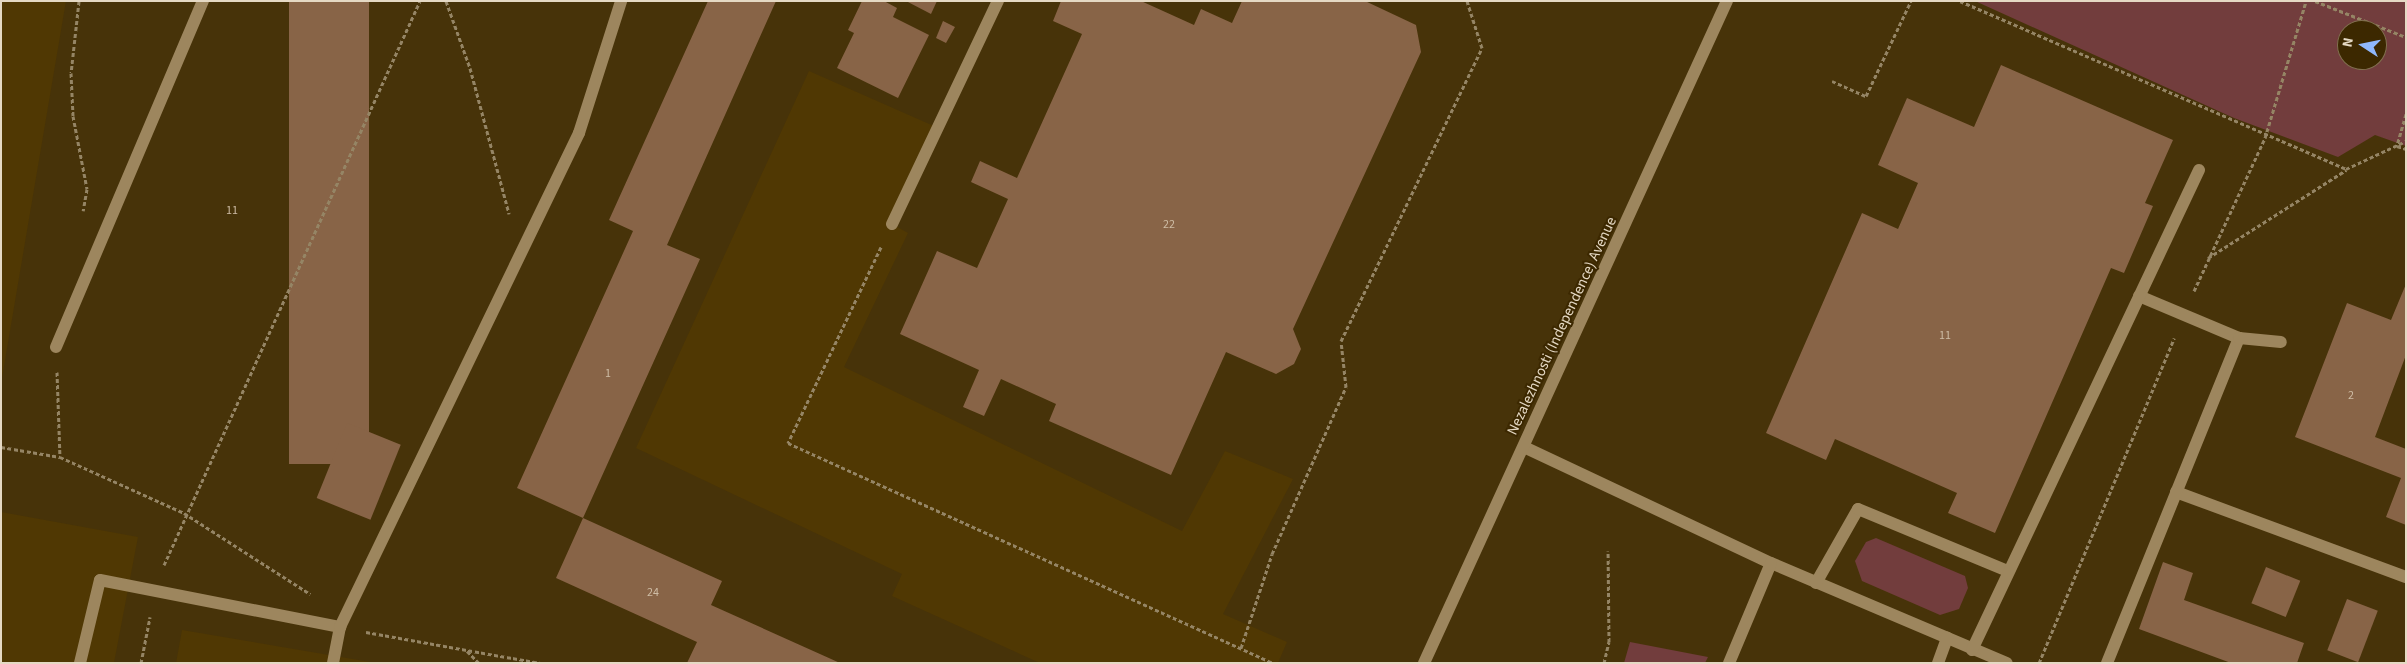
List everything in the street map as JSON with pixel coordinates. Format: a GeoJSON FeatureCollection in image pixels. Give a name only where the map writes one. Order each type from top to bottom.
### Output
{"type":"FeatureCollection","features":[{"type":"Feature","properties":{"kind":"main road"},"geometry":{"type":"LineString","coordinates":[[56,347],[203,1]]}},
{"type":"Feature","properties":{"kind":"main road"},"geometry":{"type":"LineString","coordinates":[[333,663],[340,627],[579,133],[621,1]]}},
{"type":"Feature","properties":{"kind":"main road"},"geometry":{"type":"LineString","coordinates":[[892,224],[998,1]]}},
{"type":"Feature","properties":{"kind":"main road","name":"Nezalezhnosti (Independence) Avenue"},"geometry":{"type":"LineString","coordinates":[[1424,663],[1727,1]]}},
{"type":"Feature","properties":{"kind":"main road"},"geometry":{"type":"LineString","coordinates":[[1972,650],[2199,170]]}},
{"type":"Feature","properties":{"kind":"main road"},"geometry":{"type":"LineString","coordinates":[[2139,296],[2239,338],[2281,342]]}},
{"type":"Feature","properties":{"kind":"main road"},"geometry":{"type":"LineString","coordinates":[[2107,663],[2239,338]]}},
{"type":"Feature","properties":{"kind":"main road"},"geometry":{"type":"LineString","coordinates":[[1524,447],[1771,563],[1972,650],[2007,663]]}},
{"type":"Feature","properties":{"kind":"main road"},"geometry":{"type":"LineString","coordinates":[[2176,492],[2406,577]]}},
{"type":"Feature","properties":{"kind":"main road"},"geometry":{"type":"LineString","coordinates":[[1816,583],[1858,509],[2008,571]]}},
{"type":"Feature","properties":{"kind":"main road"},"geometry":{"type":"LineString","coordinates":[[1729,663],[1771,563]]}},
{"type":"Feature","properties":{"kind":"main road"},"geometry":{"type":"LineString","coordinates":[[80,663],[100,580],[155,587],[340,627]]}},
{"type":"Feature","properties":{"kind":"main road"},"geometry":{"type":"LineString","coordinates":[[1938,663],[1947,638]]}},
{"type":"Feature","properties":{"kind":"path"},"geometry":{"type":"LineString","coordinates":[[78,1],[71,73],[73,116],[87,189],[82,217]]}},
{"type":"Feature","properties":{"kind":"path"},"geometry":{"type":"LineString","coordinates":[[141,663],[155,587],[184,513],[420,1]]}},
{"type":"Feature","properties":{"kind":"path"},"geometry":{"type":"LineString","coordinates":[[446,1],[502,177],[518,259]]}},
{"type":"Feature","properties":{"kind":"path"},"geometry":{"type":"LineString","coordinates":[[1241,648],[1272,554],[1346,388],[1341,341],[1482,48],[1467,1]]}},
{"type":"Feature","properties":{"kind":"path"},"geometry":{"type":"LineString","coordinates":[[1832,81],[1866,96],[1911,1]]}},
{"type":"Feature","properties":{"kind":"path"},"geometry":{"type":"LineString","coordinates":[[1960,1],[2346,169]]}},
{"type":"Feature","properties":{"kind":"path"},"geometry":{"type":"LineString","coordinates":[[1975,8],[1977,1]]}},
{"type":"Feature","properties":{"kind":"path"},"geometry":{"type":"LineString","coordinates":[[2315,1],[2406,37]]}},
{"type":"Feature","properties":{"kind":"path"},"geometry":{"type":"LineString","coordinates":[[2397,146],[2406,114]]}},
{"type":"Feature","properties":{"kind":"path"},"geometry":{"type":"LineString","coordinates":[[2208,258],[2346,169],[2406,141]]}},
{"type":"Feature","properties":{"kind":"path"},"geometry":{"type":"LineString","coordinates":[[2397,146],[2406,149]]}},
{"type":"Feature","properties":{"kind":"path"},"geometry":{"type":"LineString","coordinates":[[892,224],[788,443],[1273,663]]}},
{"type":"Feature","properties":{"kind":"path"},"geometry":{"type":"LineString","coordinates":[[56,347],[60,457]]}},
{"type":"Feature","properties":{"kind":"path"},"geometry":{"type":"LineString","coordinates":[[1,447],[60,457],[184,513],[307,591],[340,627],[540,663]]}},
{"type":"Feature","properties":{"kind":"path"},"geometry":{"type":"LineString","coordinates":[[1604,663],[1609,642],[1608,551]]}},
{"type":"Feature","properties":{"kind":"path"},"geometry":{"type":"LineString","coordinates":[[466,649],[479,663]]}},
{"type":"Feature","properties":{"kind":"shaded area"},"geometry":{"type":"Polygon","coordinates":[[[1,1],[66,1],[1,384],[1,1]]]}},
{"type":"Feature","properties":{"kind":"shaded area"},"geometry":{"type":"Polygon","coordinates":[[[1975,1],[2406,1],[2406,146],[2375,135],[2338,157],[2234,118],[1975,1]]]}},
{"type":"Feature","properties":{"kind":"shaded area"},"geometry":{"type":"Polygon","coordinates":[[[809,71],[936,127],[892,224],[908,233],[844,367],[1182,531],[1225,451],[1293,479],[1223,614],[1287,642],[1278,663],[1040,663],[892,596],[902,574],[636,448],[809,71]]]}},
{"type":"Feature","properties":{"kind":"shaded area"},"geometry":{"type":"Polygon","coordinates":[[[1,512],[138,537],[114,663],[1,663],[1,512]]]}},
{"type":"Feature","properties":{"kind":"shaded area"},"geometry":{"type":"Polygon","coordinates":[[[1876,538],[1965,576],[1968,588],[1959,609],[1940,615],[1862,581],[1855,561],[1866,542],[1876,538]]]}},
{"type":"Feature","properties":{"kind":"shaded area"},"geometry":{"type":"Polygon","coordinates":[[[182,630],[376,663],[176,663],[182,630]]]}},
{"type":"Feature","properties":{"kind":"shaded area"},"geometry":{"type":"Polygon","coordinates":[[[1630,642],[1708,657],[1705,663],[1624,663],[1630,642]]]}},
{"type":"Feature","properties":{"kind":"building"},"geometry":{"type":"Polygon","coordinates":[[[289,1],[369,1],[369,464],[289,464],[289,1]]]}},
{"type":"Feature","properties":{"kind":"building"},"geometry":{"type":"Polygon","coordinates":[[[708,1],[776,1],[667,245],[700,259],[583,518],[517,488],[633,231],[609,220],[708,1]]]}},
{"type":"Feature","properties":{"kind":"building"},"geometry":{"type":"Polygon","coordinates":[[[862,1],[884,1],[897,8],[893,17],[929,35],[898,98],[837,68],[854,33],[848,30],[862,1]]]}},
{"type":"Feature","properties":{"kind":"building"},"geometry":{"type":"Polygon","coordinates":[[[906,1],[937,1],[931,14],[906,1]]]}},
{"type":"Feature","properties":{"kind":"building"},"geometry":{"type":"Polygon","coordinates":[[[1061,1],[1141,1],[1194,25],[1201,9],[1232,23],[1242,1],[1365,1],[1416,25],[1421,52],[1293,329],[1301,349],[1294,364],[1276,374],[1226,352],[1171,475],[1049,421],[1056,404],[1001,379],[984,416],[963,407],[979,370],[900,334],[937,251],[977,268],[1008,199],[971,182],[980,161],[1017,178],[1082,34],[1053,21],[1061,1]]]}},
{"type":"Feature","properties":{"kind":"building"},"geometry":{"type":"Polygon","coordinates":[[[943,21],[955,27],[946,43],[936,38],[943,21]]]}},
{"type":"Feature","properties":{"kind":"building"},"geometry":{"type":"Polygon","coordinates":[[[2001,65],[2173,140],[2145,203],[2153,206],[2124,273],[2111,268],[1995,533],[1948,513],[1957,493],[1835,439],[1826,460],[1766,433],[1862,213],[1898,229],[1918,183],[1878,165],[1907,98],[1974,127],[2001,65]]]}},
{"type":"Feature","properties":{"kind":"building"},"geometry":{"type":"Polygon","coordinates":[[[2406,284],[2406,355],[2375,437],[2406,449],[2406,525],[2386,517],[2401,478],[2295,437],[2347,303],[2391,320],[2406,284]]]}},
{"type":"Feature","properties":{"kind":"building"},"geometry":{"type":"Polygon","coordinates":[[[347,423],[401,445],[370,520],[317,498],[347,423]]]}},
{"type":"Feature","properties":{"kind":"building"},"geometry":{"type":"Polygon","coordinates":[[[583,518],[722,581],[711,605],[840,663],[687,663],[697,642],[556,578],[583,518]]]}},
{"type":"Feature","properties":{"kind":"building"},"geometry":{"type":"Polygon","coordinates":[[[2163,562],[2193,573],[2184,600],[2304,643],[2297,663],[2231,663],[2139,629],[2163,562]]]}},
{"type":"Feature","properties":{"kind":"building"},"geometry":{"type":"Polygon","coordinates":[[[2266,567],[2300,581],[2286,617],[2251,603],[2266,567]]]}},
{"type":"Feature","properties":{"kind":"building"},"geometry":{"type":"Polygon","coordinates":[[[2347,599],[2378,611],[2358,662],[2327,650],[2347,599]]]}}]}
